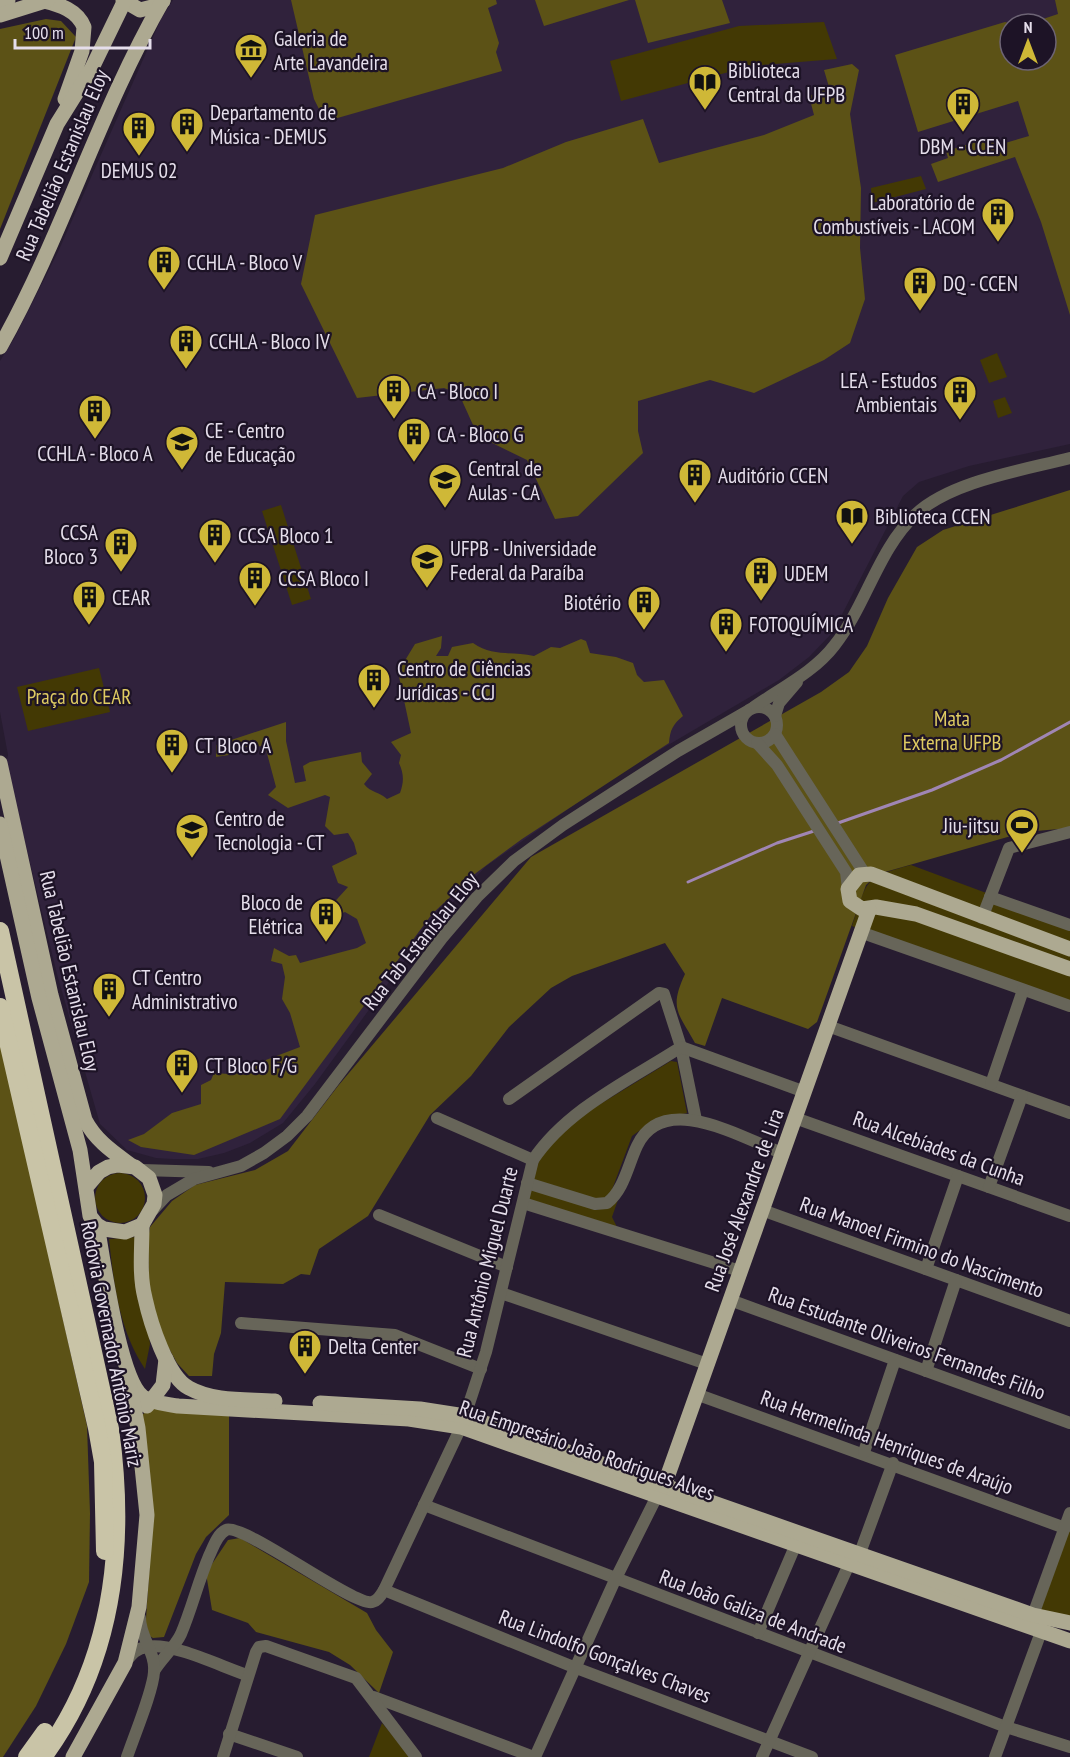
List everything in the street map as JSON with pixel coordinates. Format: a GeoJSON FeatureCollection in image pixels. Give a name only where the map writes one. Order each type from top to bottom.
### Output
{"type":"FeatureCollection","features":[{"type":"Feature","properties":{"kind":"highway","name":"Rodovia Governador Antônio Mariz"},"geometry":{"type":"LineString","coordinates":[[0,931],[110,1429],[116,1473],[118,1535],[108,1611],[82,1689],[43,1757]]}},
{"type":"Feature","properties":{"kind":"highway","name":"Rodovia Governador Antônio Mariz"},"geometry":{"type":"LineString","coordinates":[[0,1007],[97,1428],[103,1462],[106,1514],[104,1570],[87,1645],[66,1696],[27,1757]]}},
{"type":"Feature","properties":{"kind":"main road"},"geometry":{"type":"LineString","coordinates":[[0,2],[8,0]]}},
{"type":"Feature","properties":{"kind":"main road"},"geometry":{"type":"LineString","coordinates":[[123,1],[140,10],[156,6],[163,0]]}},
{"type":"Feature","properties":{"kind":"main road","name":"Rua Tabelião Estanislau Eloy"},"geometry":{"type":"LineString","coordinates":[[0,347],[32,287],[137,45],[163,0]]}},
{"type":"Feature","properties":{"kind":"main road"},"geometry":{"type":"LineString","coordinates":[[0,15],[46,1],[75,14],[84,27],[82,51],[57,124]]}},
{"type":"Feature","properties":{"kind":"main road","name":"Rua Tabelião Estanislau Eloy"},"geometry":{"type":"LineString","coordinates":[[0,258],[57,124],[92,68],[123,1]]}},
{"type":"Feature","properties":{"kind":"main road","name":"Rua Tabelião Estanislau Eloy"},"geometry":{"type":"LineString","coordinates":[[0,763],[51,995],[86,1120],[93,1134],[108,1149],[138,1169]]}},
{"type":"Feature","properties":{"kind":"main road","name":"Rua Tabelião Estanislau Eloy"},"geometry":{"type":"LineString","coordinates":[[0,824],[39,998],[74,1122],[87,1186]]}},
{"type":"Feature","properties":{"kind":"main road"},"geometry":{"type":"LineString","coordinates":[[860,903],[884,892],[871,876]]}},
{"type":"Feature","properties":{"kind":"main road"},"geometry":{"type":"LineString","coordinates":[[861,929],[860,903],[854,879],[871,876],[1068,948]]}},
{"type":"Feature","properties":{"kind":"main road"},"geometry":{"type":"LineString","coordinates":[[860,903],[916,914],[1065,967]]}},
{"type":"Feature","properties":{"kind":"main road","name":"Rua José Alexandre de Lira"},"geometry":{"type":"LineString","coordinates":[[660,1490],[805,1092],[861,929]]}},
{"type":"Feature","properties":{"kind":"main road"},"geometry":{"type":"LineString","coordinates":[[73,1757],[125,1663],[139,1607],[147,1515],[138,1428],[97,1225],[87,1207],[87,1186],[99,1172],[118,1165],[138,1169],[149,1178],[155,1195],[146,1219],[124,1232],[114,1232],[97,1225]]}},
{"type":"Feature","properties":{"kind":"main road","name":"Rua Empresário João Rodrigues Alves"},"geometry":{"type":"LineString","coordinates":[[146,1219],[145,1298],[166,1359],[186,1387],[215,1397],[410,1409],[463,1422],[855,1558],[1033,1615],[1070,1623]]}},
{"type":"Feature","properties":{"kind":"main road"},"geometry":{"type":"LineString","coordinates":[[138,1428],[141,1414],[163,1385],[166,1359]]}},
{"type":"Feature","properties":{"kind":"main road"},"geometry":{"type":"LineString","coordinates":[[125,1369],[140,1395],[151,1400]]}},
{"type":"Feature","properties":{"kind":"main road","name":"Rua Empresário João Rodrigues Alves"},"geometry":{"type":"LineString","coordinates":[[151,1400],[178,1406],[463,1422]]}},
{"type":"Feature","properties":{"kind":"main road","name":"Rua Empresário João Rodrigues Alves"},"geometry":{"type":"LineString","coordinates":[[660,1490],[796,1544],[855,1558],[1041,1632],[1070,1641]]}},
{"type":"Feature","properties":{"kind":"street","name":"Rua Tab Estanislau Eloy"},"geometry":{"type":"LineString","coordinates":[[775,716],[779,703],[804,674],[834,646],[891,545],[917,513],[960,489],[1070,458]]}},
{"type":"Feature","properties":{"kind":"street","name":"Rua Tab Estanislau Eloy"},"geometry":{"type":"LineString","coordinates":[[146,1219],[167,1195],[194,1179],[241,1166],[287,1136],[307,1116],[442,938],[477,897],[514,861],[562,825],[706,734],[750,710],[804,674]]}},
{"type":"Feature","properties":{"kind":"street"},"geometry":{"type":"LineString","coordinates":[[757,743],[767,741],[775,734],[777,725],[775,716],[768,709],[750,710],[741,720],[742,730],[747,739],[757,743],[777,765],[846,872],[860,903]]}},
{"type":"Feature","properties":{"kind":"street","name":"Rua Tab Estanislau Eloy"},"geometry":{"type":"LineString","coordinates":[[706,734],[728,729],[742,730]]}},
{"type":"Feature","properties":{"kind":"street"},"geometry":{"type":"LineString","coordinates":[[775,734],[852,856],[871,876]]}},
{"type":"Feature","properties":{"kind":"street"},"geometry":{"type":"LineString","coordinates":[[982,918],[1009,848],[1070,832]]}},
{"type":"Feature","properties":{"kind":"street"},"geometry":{"type":"LineString","coordinates":[[990,897],[1070,924]]}},
{"type":"Feature","properties":{"kind":"street"},"geometry":{"type":"LineString","coordinates":[[861,929],[1070,1006]]}},
{"type":"Feature","properties":{"kind":"street"},"geometry":{"type":"LineString","coordinates":[[1065,967],[1068,948]]}},
{"type":"Feature","properties":{"kind":"street"},"geometry":{"type":"LineString","coordinates":[[991,1084],[1023,990]]}},
{"type":"Feature","properties":{"kind":"street"},"geometry":{"type":"LineString","coordinates":[[509,1099],[659,993],[667,997],[681,1047],[696,1120]]}},
{"type":"Feature","properties":{"kind":"street"},"geometry":{"type":"LineString","coordinates":[[828,1026],[1070,1113]]}},
{"type":"Feature","properties":{"kind":"street"},"geometry":{"type":"LineString","coordinates":[[681,1047],[805,1092]]}},
{"type":"Feature","properties":{"kind":"street","name":"Rua Antônio Miguel Duarte"},"geometry":{"type":"LineString","coordinates":[[171,1649],[180,1635],[197,1584],[217,1541],[226,1530],[232,1529],[251,1538],[339,1587],[357,1600],[372,1602],[384,1590],[463,1422],[481,1369],[533,1160],[551,1134],[570,1118],[681,1047]]}},
{"type":"Feature","properties":{"kind":"street"},"geometry":{"type":"LineString","coordinates":[[989,1187],[1022,1096]]}},
{"type":"Feature","properties":{"kind":"street"},"geometry":{"type":"LineString","coordinates":[[437,1118],[533,1160]]}},
{"type":"Feature","properties":{"kind":"street","name":"Rua Alcebíades da Cunha"},"geometry":{"type":"LineString","coordinates":[[795,1118],[1070,1216]]}},
{"type":"Feature","properties":{"kind":"street"},"geometry":{"type":"LineString","coordinates":[[527,1183],[595,1204],[607,1203],[618,1191],[638,1143],[651,1128],[677,1119],[696,1120],[782,1153]]}},
{"type":"Feature","properties":{"kind":"street","name":"Rua Tab Estanislau Eloy"},"geometry":{"type":"LineString","coordinates":[[138,1169],[216,1172]]}},
{"type":"Feature","properties":{"kind":"street"},"geometry":{"type":"LineString","coordinates":[[926,1269],[958,1176]]}},
{"type":"Feature","properties":{"kind":"street"},"geometry":{"type":"LineString","coordinates":[[523,1203],[740,1271]]}},
{"type":"Feature","properties":{"kind":"street","name":"Rua Manoel Firmino do Nascimento"},"geometry":{"type":"LineString","coordinates":[[762,1210],[1070,1321]]}},
{"type":"Feature","properties":{"kind":"street"},"geometry":{"type":"LineString","coordinates":[[379,1215],[507,1267]]}},
{"type":"Feature","properties":{"kind":"street"},"geometry":{"type":"LineString","coordinates":[[926,1371],[956,1280]]}},
{"type":"Feature","properties":{"kind":"street"},"geometry":{"type":"LineString","coordinates":[[501,1293],[707,1364]]}},
{"type":"Feature","properties":{"kind":"street","name":"Rua Estudante Oliveiros Fernandes Filho"},"geometry":{"type":"LineString","coordinates":[[730,1300],[1070,1423]]}},
{"type":"Feature","properties":{"kind":"street"},"geometry":{"type":"LineString","coordinates":[[241,1323],[395,1335],[481,1369]]}},
{"type":"Feature","properties":{"kind":"street"},"geometry":{"type":"LineString","coordinates":[[864,1452],[895,1360]]}},
{"type":"Feature","properties":{"kind":"street","name":"Rua Hermelinda Henriques de Araújo"},"geometry":{"type":"LineString","coordinates":[[696,1394],[864,1452],[1065,1528]]}},
{"type":"Feature","properties":{"kind":"street"},"geometry":{"type":"LineString","coordinates":[[762,1757],[855,1558],[892,1463]]}},
{"type":"Feature","properties":{"kind":"street"},"geometry":{"type":"LineString","coordinates":[[373,1696],[534,1757],[615,1580],[660,1490]]}},
{"type":"Feature","properties":{"kind":"street","name":"Rua João Galiza de Andrade"},"geometry":{"type":"LineString","coordinates":[[424,1505],[615,1580],[1006,1727],[1070,1747]]}},
{"type":"Feature","properties":{"kind":"street"},"geometry":{"type":"LineString","coordinates":[[1033,1615],[1070,1513]]}},
{"type":"Feature","properties":{"kind":"street"},"geometry":{"type":"LineString","coordinates":[[758,1633],[796,1544]]}},
{"type":"Feature","properties":{"kind":"street","name":"Rua Lindolfo Gonçalves Chaves"},"geometry":{"type":"LineString","coordinates":[[384,1590],[576,1668],[812,1757]]}},
{"type":"Feature","properties":{"kind":"street"},"geometry":{"type":"LineString","coordinates":[[139,1607],[140,1630],[148,1646],[154,1671]]}},
{"type":"Feature","properties":{"kind":"street"},"geometry":{"type":"LineString","coordinates":[[995,1757],[1041,1632]]}},
{"type":"Feature","properties":{"kind":"street"},"geometry":{"type":"LineString","coordinates":[[125,1663],[132,1653],[148,1646],[171,1649],[247,1675]]}},
{"type":"Feature","properties":{"kind":"street"},"geometry":{"type":"LineString","coordinates":[[223,1757],[247,1675],[259,1647],[266,1646],[349,1673],[373,1696],[416,1757]]}},
{"type":"Feature","properties":{"kind":"street"},"geometry":{"type":"LineString","coordinates":[[128,1757],[154,1671],[171,1649]]}},
{"type":"Feature","properties":{"kind":"street"},"geometry":{"type":"LineString","coordinates":[[229,1734],[297,1757]]}},
{"type":"Feature","properties":{"kind":"shaded area","name":"UFPB - Universidade Federal da Paraíba"},"geometry":{"type":"Polygon","coordinates":[[[173,0],[1070,0],[1070,444],[969,466],[919,482],[903,496],[833,632],[809,657],[779,680],[617,775],[485,867],[424,934],[315,1084],[283,1123],[250,1143],[224,1153],[198,1159],[156,1158],[127,1150],[100,1124],[57,974],[6,764],[8,755],[0,712],[0,361],[14,339],[58,252],[161,19],[173,0]]]}},
{"type":"Feature","properties":{"kind":"green space"},"geometry":{"type":"Polygon","coordinates":[[[291,0],[496,0],[497,4],[488,8],[499,43],[496,52],[502,71],[334,119],[319,109],[314,99],[291,0]]]}},
{"type":"Feature","properties":{"kind":"green space"},"geometry":{"type":"Polygon","coordinates":[[[535,0],[629,0],[544,26],[535,0]]]}},
{"type":"Feature","properties":{"kind":"green space"},"geometry":{"type":"Polygon","coordinates":[[[635,0],[722,0],[730,23],[648,43],[635,0]]]}},
{"type":"Feature","properties":{"kind":"green space"},"geometry":{"type":"Polygon","coordinates":[[[1055,0],[1070,0],[1070,315],[1041,222],[1015,157],[938,182],[931,164],[948,158],[946,151],[992,137],[995,146],[1029,136],[1018,101],[918,132],[895,55],[998,24],[998,72],[1058,72],[1058,12],[1055,0]]]}},
{"type":"Feature","properties":{"kind":"green space"},"geometry":{"type":"Polygon","coordinates":[[[46,19],[61,21],[76,37],[0,229],[0,29],[46,19]]]}},
{"type":"Feature","properties":{"kind":"green space"},"geometry":{"type":"Polygon","coordinates":[[[824,22],[837,59],[751,66],[621,101],[610,61],[739,26],[824,22]]]}},
{"type":"Feature","properties":{"kind":"green space"},"geometry":{"type":"Polygon","coordinates":[[[852,64],[859,70],[850,114],[861,188],[860,248],[865,299],[850,343],[824,360],[754,393],[710,380],[638,401],[638,431],[643,453],[578,516],[555,519],[527,460],[478,436],[459,394],[444,388],[357,398],[301,284],[315,215],[503,168],[566,142],[643,119],[659,163],[764,135],[814,115],[809,96],[829,87],[824,70],[852,64]]]}},
{"type":"Feature","properties":{"kind":"green space"},"geometry":{"type":"Polygon","coordinates":[[[921,176],[926,189],[872,203],[871,188],[921,176]]]}},
{"type":"Feature","properties":{"kind":"green space"},"geometry":{"type":"Polygon","coordinates":[[[997,353],[1007,377],[989,383],[980,360],[997,353]]]}},
{"type":"Feature","properties":{"kind":"green space"},"geometry":{"type":"Polygon","coordinates":[[[1005,397],[1012,413],[998,418],[993,401],[1005,397]]]}},
{"type":"Feature","properties":{"kind":"green space","name":"Mata Externa UFPB"},"geometry":{"type":"Polygon","coordinates":[[[1070,490],[1070,828],[1025,832],[878,874],[866,885],[817,1022],[808,1029],[722,998],[705,1046],[695,1043],[678,1010],[677,995],[685,974],[665,943],[572,976],[551,988],[509,1027],[471,1076],[430,1115],[368,1216],[319,1249],[310,1275],[301,1274],[283,1284],[225,1282],[221,1333],[214,1354],[212,1376],[189,1376],[177,1363],[166,1343],[156,1316],[149,1284],[150,1227],[172,1201],[195,1185],[255,1170],[288,1151],[338,1086],[531,857],[821,692],[849,672],[867,646],[888,598],[917,547],[943,530],[1070,490]]]}},
{"type":"Feature","properties":{"kind":"green space"},"geometry":{"type":"Polygon","coordinates":[[[281,505],[311,599],[292,605],[262,511],[281,505]]]}},
{"type":"Feature","properties":{"kind":"green space"},"geometry":{"type":"Polygon","coordinates":[[[442,636],[441,648],[436,656],[448,656],[452,647],[473,643],[495,652],[534,656],[551,647],[560,648],[581,639],[586,641],[590,653],[616,657],[633,663],[637,675],[644,682],[664,680],[683,716],[673,728],[669,743],[522,839],[476,873],[432,914],[280,1119],[194,1155],[141,1147],[128,1140],[144,1134],[172,1113],[201,1104],[201,1085],[211,1080],[214,1073],[229,1074],[300,1047],[290,1013],[282,999],[285,977],[282,964],[271,961],[274,948],[289,956],[296,955],[300,963],[357,948],[366,943],[357,919],[345,912],[338,915],[329,908],[348,887],[338,883],[332,866],[357,854],[348,833],[334,835],[325,826],[330,797],[325,795],[288,808],[268,795],[276,787],[265,746],[241,747],[229,755],[216,757],[216,745],[286,722],[286,741],[295,783],[306,781],[303,766],[310,762],[361,752],[362,762],[372,774],[364,784],[387,799],[400,793],[403,778],[399,763],[401,755],[391,742],[411,733],[398,672],[415,644],[442,636]]]}},
{"type":"Feature","properties":{"kind":"green space","name":"Praça do CEAR"},"geometry":{"type":"Polygon","coordinates":[[[99,668],[110,712],[28,731],[17,687],[99,668]]]}},
{"type":"Feature","properties":{"kind":"green space"},"geometry":{"type":"Polygon","coordinates":[[[911,865],[1070,924],[1070,1012],[852,926],[869,883],[883,874],[911,865]]]}},
{"type":"Feature","properties":{"kind":"green space"},"geometry":{"type":"Polygon","coordinates":[[[0,1039],[87,1426],[90,1513],[89,1582],[66,1644],[36,1706],[3,1757],[0,1757],[0,1039]]]}},
{"type":"Feature","properties":{"kind":"green space"},"geometry":{"type":"Polygon","coordinates":[[[671,1061],[677,1062],[687,1113],[653,1121],[632,1136],[610,1195],[603,1202],[532,1181],[542,1152],[574,1120],[671,1061]]]}},
{"type":"Feature","properties":{"kind":"green space"},"geometry":{"type":"Polygon","coordinates":[[[120,1173],[134,1177],[141,1184],[145,1198],[141,1212],[134,1219],[120,1223],[106,1219],[99,1212],[95,1198],[99,1184],[106,1177],[120,1173]]]}},
{"type":"Feature","properties":{"kind":"green space"},"geometry":{"type":"Polygon","coordinates":[[[531,1191],[597,1210],[619,1197],[612,1217],[619,1231],[529,1200],[531,1191]]]}},
{"type":"Feature","properties":{"kind":"green space"},"geometry":{"type":"Polygon","coordinates":[[[136,1237],[150,1344],[145,1369],[129,1339],[119,1307],[109,1239],[136,1237]]]}},
{"type":"Feature","properties":{"kind":"green space"},"geometry":{"type":"Polygon","coordinates":[[[154,1405],[229,1415],[229,1515],[206,1537],[196,1554],[164,1637],[153,1638],[145,1633],[152,1531],[142,1415],[154,1405]]]}},
{"type":"Feature","properties":{"kind":"green space"},"geometry":{"type":"Polygon","coordinates":[[[1070,1525],[1070,1616],[1038,1613],[1070,1525]]]}},
{"type":"Feature","properties":{"kind":"green space"},"geometry":{"type":"Polygon","coordinates":[[[240,1538],[367,1613],[376,1630],[393,1652],[379,1693],[350,1665],[329,1652],[256,1632],[248,1623],[212,1610],[206,1573],[228,1540],[240,1538]]]}},
{"type":"Feature","properties":{"kind":"green space"},"geometry":{"type":"Polygon","coordinates":[[[382,1723],[411,1757],[369,1757],[382,1723]]]}},
{"type":"Feature","properties":{"kind":"waterway"},"geometry":{"type":"LineString","coordinates":[[838,823],[932,790],[1001,760],[1070,722]]}},
{"type":"Feature","properties":{"kind":"waterway"},"geometry":{"type":"LineString","coordinates":[[688,882],[777,843],[814,831]]}},
{"type":"Feature","properties":{"kind":"place","name":"Galeria de Arte Lavandeira"},"geometry":{"type":"Point","coordinates":[251,79]}},
{"type":"Feature","properties":{"kind":"place","name":"Biblioteca Central da UFPB"},"geometry":{"type":"Point","coordinates":[705,111]}},
{"type":"Feature","properties":{"kind":"place","name":"DBM - CCEN"},"geometry":{"type":"Point","coordinates":[963,133]}},
{"type":"Feature","properties":{"kind":"place","name":"Departamento de Música - DEMUS"},"geometry":{"type":"Point","coordinates":[187,153]}},
{"type":"Feature","properties":{"kind":"place","name":"DEMUS 02"},"geometry":{"type":"Point","coordinates":[139,157]}},
{"type":"Feature","properties":{"kind":"place","name":"Laboratório de Combustíveis - LACOM"},"geometry":{"type":"Point","coordinates":[998,243]}},
{"type":"Feature","properties":{"kind":"place","name":"CCHLA - Bloco V"},"geometry":{"type":"Point","coordinates":[164,291]}},
{"type":"Feature","properties":{"kind":"place","name":"DQ - CCEN"},"geometry":{"type":"Point","coordinates":[920,312]}},
{"type":"Feature","properties":{"kind":"place","name":"CCHLA - Bloco IV"},"geometry":{"type":"Point","coordinates":[186,370]}},
{"type":"Feature","properties":{"kind":"place","name":"CA - Bloco I"},"geometry":{"type":"Point","coordinates":[394,420]}},
{"type":"Feature","properties":{"kind":"place","name":"LEA - Estudos Ambientais"},"geometry":{"type":"Point","coordinates":[960,421]}},
{"type":"Feature","properties":{"kind":"place","name":"CCHLA - Bloco A"},"geometry":{"type":"Point","coordinates":[95,440]}},
{"type":"Feature","properties":{"kind":"place","name":"CA - Bloco G"},"geometry":{"type":"Point","coordinates":[414,463]}},
{"type":"Feature","properties":{"kind":"place","name":"CE - Centro de Educação"},"geometry":{"type":"Point","coordinates":[182,471]}},
{"type":"Feature","properties":{"kind":"place","name":"Auditório CCEN"},"geometry":{"type":"Point","coordinates":[695,504]}},
{"type":"Feature","properties":{"kind":"place","name":"Central de Aulas - CA"},"geometry":{"type":"Point","coordinates":[445,509]}},
{"type":"Feature","properties":{"kind":"place","name":"Biblioteca CCEN"},"geometry":{"type":"Point","coordinates":[852,545]}},
{"type":"Feature","properties":{"kind":"place","name":"CCSA Bloco 1"},"geometry":{"type":"Point","coordinates":[215,564]}},
{"type":"Feature","properties":{"kind":"place","name":"CCSA Bloco 3"},"geometry":{"type":"Point","coordinates":[121,573]}},
{"type":"Feature","properties":{"kind":"place","name":"UFPB - Universidade Federal da Paraíba"},"geometry":{"type":"Point","coordinates":[427,589]}},
{"type":"Feature","properties":{"kind":"place","name":"UDEM"},"geometry":{"type":"Point","coordinates":[761,602]}},
{"type":"Feature","properties":{"kind":"place","name":"CCSA Bloco I"},"geometry":{"type":"Point","coordinates":[255,607]}},
{"type":"Feature","properties":{"kind":"place","name":"CEAR"},"geometry":{"type":"Point","coordinates":[89,626]}},
{"type":"Feature","properties":{"kind":"place","name":"Biotério"},"geometry":{"type":"Point","coordinates":[644,631]}},
{"type":"Feature","properties":{"kind":"place","name":"FOTOQUÍMICA"},"geometry":{"type":"Point","coordinates":[726,653]}},
{"type":"Feature","properties":{"kind":"place","name":"Centro de Ciências Jurídicas - CCJ"},"geometry":{"type":"Point","coordinates":[374,709]}},
{"type":"Feature","properties":{"kind":"place","name":"CT Bloco A"},"geometry":{"type":"Point","coordinates":[172,774]}},
{"type":"Feature","properties":{"kind":"place","name":"Jiu-jitsu"},"geometry":{"type":"Point","coordinates":[1022,854]}},
{"type":"Feature","properties":{"kind":"place","name":"Centro de Tecnologia - CT"},"geometry":{"type":"Point","coordinates":[192,859]}},
{"type":"Feature","properties":{"kind":"place","name":"Bloco de Elétrica"},"geometry":{"type":"Point","coordinates":[326,943]}},
{"type":"Feature","properties":{"kind":"place","name":"CT Centro Administrativo"},"geometry":{"type":"Point","coordinates":[109,1018]}},
{"type":"Feature","properties":{"kind":"place","name":"CT Bloco F/G"},"geometry":{"type":"Point","coordinates":[182,1094]}},
{"type":"Feature","properties":{"kind":"place","name":"Delta Center"},"geometry":{"type":"Point","coordinates":[305,1375]}}]}
